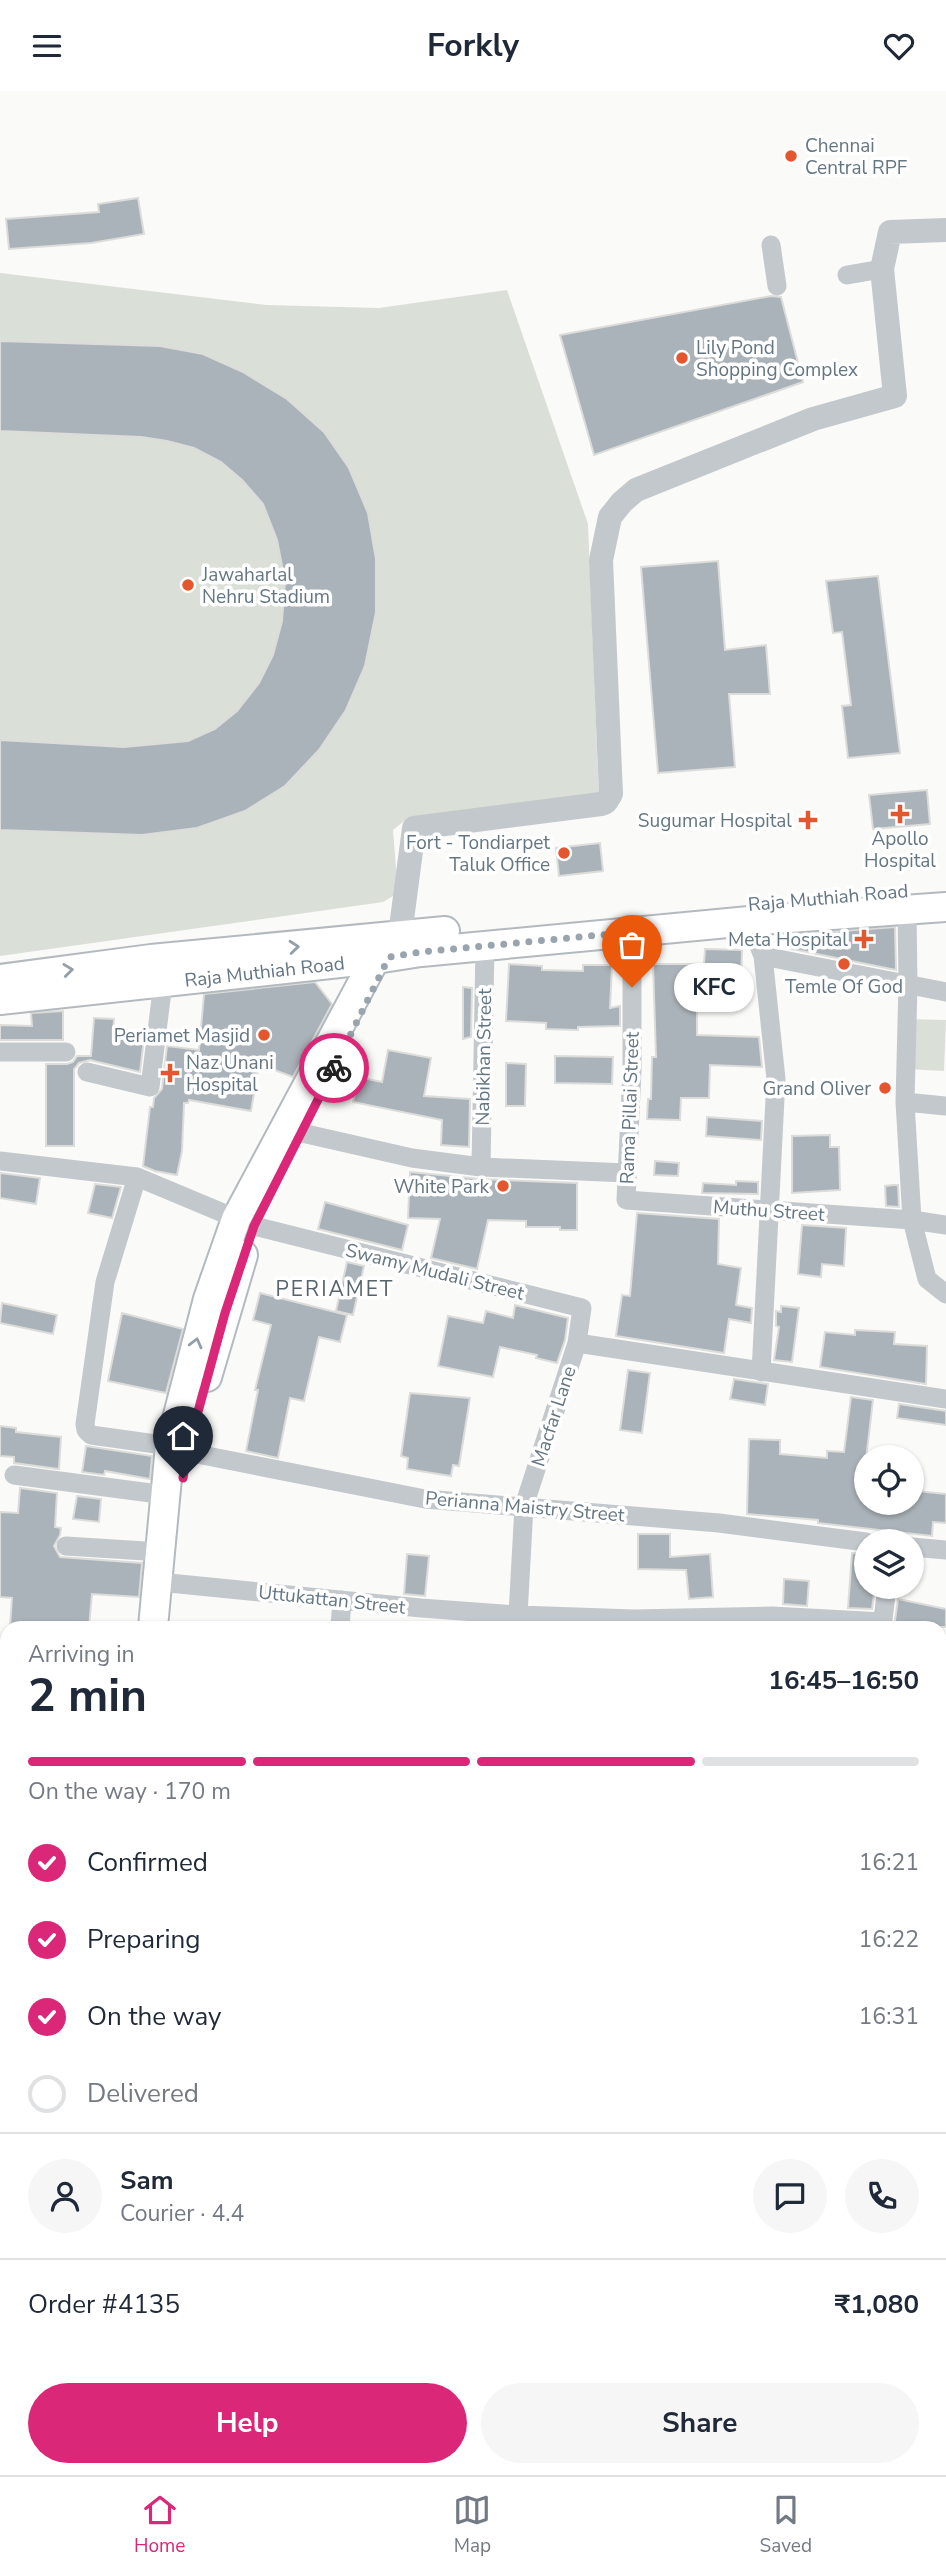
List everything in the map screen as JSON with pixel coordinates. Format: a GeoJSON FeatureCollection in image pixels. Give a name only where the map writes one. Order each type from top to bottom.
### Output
{"type":"FeatureCollection","features":[{"type":"Feature","properties":{"kind":"main road","name":"Raja Muthiah Road"},"geometry":{"type":"LineString","coordinates":[[0,1000],[163,983],[388,947],[946,888]]}},
{"type":"Feature","properties":{"kind":"main road","name":"Raja Muthiah Road"},"geometry":{"type":"LineString","coordinates":[[0,979],[151,959],[304,946],[388,947],[421,952],[749,921],[946,907]]}},
{"type":"Feature","properties":{"kind":"main road"},"geometry":{"type":"LineString","coordinates":[[245,1222],[302,1133],[388,947]]}},
{"type":"Feature","properties":{"kind":"main road"},"geometry":{"type":"LineString","coordinates":[[168,1621],[161,1552],[166,1495],[208,1299],[245,1222],[388,947]]}},
{"type":"Feature","properties":{"kind":"main road"},"geometry":{"type":"LineString","coordinates":[[155,1621],[165,1582],[178,1504],[178,1449]]}},
{"type":"Feature","properties":{"kind":"street"},"geometry":{"type":"LineString","coordinates":[[388,947],[414,828],[606,801],[611,794],[601,560],[610,517],[636,490],[813,419],[895,396],[882,269],[890,232],[946,230]]}},
{"type":"Feature","properties":{"kind":"street"},"geometry":{"type":"LineString","coordinates":[[771,245],[777,286]]}},
{"type":"Feature","properties":{"kind":"street"},"geometry":{"type":"LineString","coordinates":[[846,275],[882,269]]}},
{"type":"Feature","properties":{"kind":"street"},"geometry":{"type":"LineString","coordinates":[[906,910],[908,984],[905,1102],[912,1220],[927,1279],[946,1294]]}},
{"type":"Feature","properties":{"kind":"street"},"geometry":{"type":"LineString","coordinates":[[749,921],[763,955],[776,1079],[761,1372]]}},
{"type":"Feature","properties":{"kind":"street","name":"Rama Pillai Street"},"geometry":{"type":"LineString","coordinates":[[626,1200],[632,1070],[632,932]]}},
{"type":"Feature","properties":{"kind":"street","name":"Nabikhan Street"},"geometry":{"type":"LineString","coordinates":[[481,1167],[485,946]]}},
{"type":"Feature","properties":{"kind":"street"},"geometry":{"type":"LineString","coordinates":[[763,955],[946,992]]}},
{"type":"Feature","properties":{"kind":"street"},"geometry":{"type":"LineString","coordinates":[[87,1072],[150,1087],[163,983]]}},
{"type":"Feature","properties":{"kind":"street"},"geometry":{"type":"LineString","coordinates":[[0,1052],[66,1052]]}},
{"type":"Feature","properties":{"kind":"street"},"geometry":{"type":"LineString","coordinates":[[905,1102],[946,1106]]}},
{"type":"Feature","properties":{"kind":"street"},"geometry":{"type":"LineString","coordinates":[[302,1133],[412,1158],[481,1167],[627,1174]]}},
{"type":"Feature","properties":{"kind":"street"},"geometry":{"type":"LineString","coordinates":[[0,1161],[137,1177],[245,1222]]}},
{"type":"Feature","properties":{"kind":"street","name":"Perianna Maistry Street"},"geometry":{"type":"LineString","coordinates":[[137,1177],[105,1282],[85,1424],[91,1435],[178,1449],[425,1499],[719,1523],[854,1540]]}},
{"type":"Feature","properties":{"kind":"street","name":"Muthu Street"},"geometry":{"type":"LineString","coordinates":[[626,1200],[912,1220],[946,1225]]}},
{"type":"Feature","properties":{"kind":"street","name":"Swamy Mudali Street"},"geometry":{"type":"LineString","coordinates":[[245,1222],[582,1308],[577,1343]]}},
{"type":"Feature","properties":{"kind":"street"},"geometry":{"type":"LineString","coordinates":[[577,1343],[946,1399]]}},
{"type":"Feature","properties":{"kind":"street","name":"Macfar Lane"},"geometry":{"type":"LineString","coordinates":[[518,1615],[524,1506],[577,1343]]}},
{"type":"Feature","properties":{"kind":"street"},"geometry":{"type":"LineString","coordinates":[[15,1475],[166,1495]]}},
{"type":"Feature","properties":{"kind":"street"},"geometry":{"type":"LineString","coordinates":[[66,1546],[161,1552]]}},
{"type":"Feature","properties":{"kind":"street"},"geometry":{"type":"LineString","coordinates":[[924,1548],[946,1550]]}},
{"type":"Feature","properties":{"kind":"street","name":"Uttukattan Street"},"geometry":{"type":"LineString","coordinates":[[165,1582],[342,1600],[466,1619],[518,1615],[634,1619],[772,1616],[833,1621]]}},
{"type":"Feature","properties":{"kind":"street"},"geometry":{"type":"LineString","coordinates":[[883,1621],[885,1599]]}},
{"type":"Feature","properties":{"kind":"street"},"geometry":{"type":"LineString","coordinates":[[340,1621],[342,1600]]}},
{"type":"Feature","properties":{"kind":"shaded area"},"geometry":{"type":"Polygon","coordinates":[[[0,273],[266,305],[379,308],[507,290],[588,524],[599,798],[409,817],[393,830],[398,893],[383,902],[0,956],[0,273]]]}},
{"type":"Feature","properties":{"kind":"shaded area"},"geometry":{"type":"Polygon","coordinates":[[[907,1019],[946,1020],[944,1071],[906,1069],[907,1019]]]}},
{"type":"Feature","properties":{"kind":"building"},"geometry":{"type":"Polygon","coordinates":[[[138,198],[144,234],[91,243],[9,249],[6,219],[99,212],[98,204],[138,198]]]}},
{"type":"Feature","properties":{"kind":"building","name":"Lily Pond Shopping Complex"},"geometry":{"type":"Polygon","coordinates":[[[771,296],[781,297],[803,382],[594,455],[560,335],[771,296]]]}},
{"type":"Feature","properties":{"kind":"building"},"geometry":{"type":"Polygon","coordinates":[[[0,341],[160,346],[203,354],[243,372],[287,399],[324,432],[349,468],[368,513],[376,559],[376,612],[365,666],[346,710],[319,750],[285,786],[245,811],[197,828],[142,835],[0,830],[0,740],[124,747],[188,741],[215,729],[237,711],[259,683],[273,655],[282,621],[285,581],[277,540],[263,504],[242,480],[221,462],[194,448],[141,437],[0,431],[0,341]]]}},
{"type":"Feature","properties":{"kind":"building"},"geometry":{"type":"Polygon","coordinates":[[[718,561],[725,650],[766,645],[770,694],[729,694],[735,767],[658,773],[641,567],[718,561]]]}},
{"type":"Feature","properties":{"kind":"building"},"geometry":{"type":"Polygon","coordinates":[[[878,576],[900,753],[848,758],[842,706],[851,705],[842,632],[833,633],[826,581],[878,576]]]}},
{"type":"Feature","properties":{"kind":"building"},"geometry":{"type":"Polygon","coordinates":[[[927,790],[930,824],[873,829],[869,795],[927,790]]]}},
{"type":"Feature","properties":{"kind":"building"},"geometry":{"type":"Polygon","coordinates":[[[600,843],[603,871],[559,876],[556,848],[600,843]]]}},
{"type":"Feature","properties":{"kind":"building"},"geometry":{"type":"Polygon","coordinates":[[[895,927],[896,970],[787,948],[789,935],[895,927]]]}},
{"type":"Feature","properties":{"kind":"building"},"geometry":{"type":"Polygon","coordinates":[[[705,949],[742,950],[741,986],[720,985],[720,1002],[697,1001],[697,1035],[759,1037],[762,1067],[710,1065],[709,1098],[681,1098],[680,1120],[647,1119],[648,1099],[651,1099],[652,1057],[656,1057],[653,964],[704,964],[705,949]]]}},
{"type":"Feature","properties":{"kind":"building"},"geometry":{"type":"Polygon","coordinates":[[[509,964],[542,966],[542,970],[583,971],[583,965],[612,965],[610,1008],[620,1006],[620,1026],[578,1027],[578,1030],[546,1029],[546,1023],[506,1021],[509,964]]]}},
{"type":"Feature","properties":{"kind":"building"},"geometry":{"type":"Polygon","coordinates":[[[315,982],[332,1004],[293,1077],[259,1064],[251,1111],[189,1100],[184,1103],[182,1151],[177,1175],[143,1166],[150,1107],[153,1107],[154,1098],[162,1089],[167,1046],[199,1050],[204,994],[315,982]]]}},
{"type":"Feature","properties":{"kind":"building"},"geometry":{"type":"Polygon","coordinates":[[[463,987],[472,988],[471,1037],[463,1039],[463,987]]]}},
{"type":"Feature","properties":{"kind":"building"},"geometry":{"type":"Polygon","coordinates":[[[63,1011],[63,1040],[0,1040],[0,1025],[32,1026],[31,1013],[63,1011]]]}},
{"type":"Feature","properties":{"kind":"building"},"geometry":{"type":"Polygon","coordinates":[[[94,1018],[114,1019],[113,1034],[144,1038],[140,1072],[90,1060],[79,1063],[74,1069],[74,1146],[46,1146],[46,1064],[67,1064],[73,1062],[77,1056],[91,1056],[94,1018]]]}},
{"type":"Feature","properties":{"kind":"building"},"geometry":{"type":"Polygon","coordinates":[[[388,1050],[431,1058],[424,1096],[470,1099],[469,1147],[441,1145],[442,1120],[353,1102],[358,1077],[382,1082],[388,1050]]]}},
{"type":"Feature","properties":{"kind":"building"},"geometry":{"type":"Polygon","coordinates":[[[555,1056],[613,1057],[612,1084],[555,1083],[555,1056]]]}},
{"type":"Feature","properties":{"kind":"building"},"geometry":{"type":"Polygon","coordinates":[[[506,1063],[526,1064],[525,1106],[506,1106],[506,1063]]]}},
{"type":"Feature","properties":{"kind":"building"},"geometry":{"type":"Polygon","coordinates":[[[707,1117],[762,1121],[761,1140],[706,1136],[707,1117]]]}},
{"type":"Feature","properties":{"kind":"building"},"geometry":{"type":"Polygon","coordinates":[[[830,1135],[830,1147],[839,1147],[840,1190],[792,1193],[792,1136],[830,1135]]]}},
{"type":"Feature","properties":{"kind":"building"},"geometry":{"type":"Polygon","coordinates":[[[655,1161],[679,1163],[678,1176],[654,1175],[655,1161]]]}},
{"type":"Feature","properties":{"kind":"building"},"geometry":{"type":"Polygon","coordinates":[[[410,1172],[480,1179],[577,1183],[577,1230],[526,1227],[526,1221],[488,1220],[477,1269],[431,1258],[440,1219],[408,1218],[410,1172]]]}},
{"type":"Feature","properties":{"kind":"building"},"geometry":{"type":"Polygon","coordinates":[[[0,1173],[40,1178],[36,1204],[0,1198],[0,1173]]]}},
{"type":"Feature","properties":{"kind":"building"},"geometry":{"type":"Polygon","coordinates":[[[736,1181],[758,1182],[758,1194],[702,1193],[703,1183],[736,1185],[736,1181]]]}},
{"type":"Feature","properties":{"kind":"building"},"geometry":{"type":"Polygon","coordinates":[[[95,1184],[121,1187],[112,1218],[88,1213],[95,1184]]]}},
{"type":"Feature","properties":{"kind":"building"},"geometry":{"type":"Polygon","coordinates":[[[898,1185],[899,1207],[886,1206],[885,1186],[898,1185]]]}},
{"type":"Feature","properties":{"kind":"building"},"geometry":{"type":"Polygon","coordinates":[[[325,1202],[408,1225],[402,1250],[318,1229],[325,1202]]]}},
{"type":"Feature","properties":{"kind":"building"},"geometry":{"type":"Polygon","coordinates":[[[637,1213],[719,1219],[718,1264],[741,1268],[736,1305],[752,1308],[751,1323],[729,1319],[724,1353],[616,1336],[622,1295],[630,1296],[637,1213]]]}},
{"type":"Feature","properties":{"kind":"building"},"geometry":{"type":"Polygon","coordinates":[[[802,1225],[846,1228],[844,1266],[822,1264],[821,1277],[798,1274],[802,1225]]]}},
{"type":"Feature","properties":{"kind":"building"},"geometry":{"type":"Polygon","coordinates":[[[347,1262],[364,1266],[353,1315],[336,1311],[347,1262]]]}},
{"type":"Feature","properties":{"kind":"building"},"geometry":{"type":"Polygon","coordinates":[[[260,1293],[347,1315],[340,1342],[319,1337],[304,1401],[290,1398],[278,1458],[246,1451],[258,1390],[255,1390],[271,1325],[253,1320],[260,1293]]]}},
{"type":"Feature","properties":{"kind":"building"},"geometry":{"type":"Polygon","coordinates":[[[2,1303],[57,1315],[53,1334],[0,1323],[2,1303]]]}},
{"type":"Feature","properties":{"kind":"building"},"geometry":{"type":"Polygon","coordinates":[[[515,1305],[568,1318],[565,1340],[557,1363],[536,1358],[537,1355],[500,1347],[493,1377],[438,1366],[448,1316],[483,1323],[486,1311],[513,1318],[515,1305]]]}},
{"type":"Feature","properties":{"kind":"building"},"geometry":{"type":"Polygon","coordinates":[[[781,1306],[799,1308],[792,1362],[774,1360],[779,1327],[776,1326],[776,1311],[781,1312],[781,1306]]]}},
{"type":"Feature","properties":{"kind":"building"},"geometry":{"type":"Polygon","coordinates":[[[122,1313],[183,1329],[166,1393],[108,1381],[122,1313]]]}},
{"type":"Feature","properties":{"kind":"building"},"geometry":{"type":"Polygon","coordinates":[[[855,1330],[895,1332],[894,1344],[927,1346],[926,1384],[820,1367],[825,1332],[855,1335],[855,1330]]]}},
{"type":"Feature","properties":{"kind":"building"},"geometry":{"type":"Polygon","coordinates":[[[628,1370],[650,1373],[642,1433],[620,1430],[628,1370]]]}},
{"type":"Feature","properties":{"kind":"building"},"geometry":{"type":"Polygon","coordinates":[[[734,1379],[768,1384],[765,1405],[730,1399],[734,1379]]]}},
{"type":"Feature","properties":{"kind":"building"},"geometry":{"type":"Polygon","coordinates":[[[410,1393],[470,1398],[459,1466],[453,1465],[451,1476],[407,1469],[408,1458],[401,1456],[410,1393]]]}},
{"type":"Feature","properties":{"kind":"building"},"geometry":{"type":"Polygon","coordinates":[[[851,1397],[873,1400],[868,1445],[854,1445],[854,1515],[924,1515],[924,1492],[946,1494],[946,1523],[933,1522],[932,1536],[924,1535],[924,1529],[871,1529],[818,1523],[818,1520],[747,1514],[749,1439],[780,1440],[780,1454],[827,1458],[827,1451],[844,1452],[851,1397]]]}},
{"type":"Feature","properties":{"kind":"building"},"geometry":{"type":"Polygon","coordinates":[[[899,1404],[946,1411],[946,1425],[897,1418],[899,1404]]]}},
{"type":"Feature","properties":{"kind":"building"},"geometry":{"type":"Polygon","coordinates":[[[0,1426],[16,1428],[16,1432],[61,1437],[59,1469],[14,1463],[14,1457],[0,1456],[0,1426]]]}},
{"type":"Feature","properties":{"kind":"building"},"geometry":{"type":"Polygon","coordinates":[[[86,1446],[152,1456],[150,1479],[105,1471],[104,1475],[82,1472],[86,1446]]]}},
{"type":"Feature","properties":{"kind":"building"},"geometry":{"type":"Polygon","coordinates":[[[20,1488],[57,1493],[55,1527],[61,1528],[54,1546],[60,1557],[142,1563],[139,1597],[92,1594],[90,1621],[10,1621],[12,1598],[0,1597],[0,1512],[18,1513],[20,1488]]]}},
{"type":"Feature","properties":{"kind":"building"},"geometry":{"type":"Polygon","coordinates":[[[77,1496],[101,1499],[99,1522],[73,1519],[77,1496]]]}},
{"type":"Feature","properties":{"kind":"building"},"geometry":{"type":"Polygon","coordinates":[[[638,1534],[670,1534],[670,1557],[710,1554],[713,1597],[689,1599],[686,1570],[638,1569],[638,1534]]]}},
{"type":"Feature","properties":{"kind":"building"},"geometry":{"type":"Polygon","coordinates":[[[854,1553],[854,1599],[873,1599],[872,1609],[848,1608],[854,1553]]]}},
{"type":"Feature","properties":{"kind":"building"},"geometry":{"type":"Polygon","coordinates":[[[407,1554],[429,1556],[425,1596],[404,1594],[407,1554]]]}},
{"type":"Feature","properties":{"kind":"building"},"geometry":{"type":"Polygon","coordinates":[[[784,1579],[809,1581],[807,1606],[783,1604],[784,1579]]]}},
{"type":"Feature","properties":{"kind":"building"},"geometry":{"type":"Polygon","coordinates":[[[898,1599],[946,1609],[946,1621],[895,1621],[898,1599]]]}},
{"type":"Feature","properties":{"kind":"way so far"},"geometry":{"type":"LineString","coordinates":[[334,1068],[389,957],[632,932],[632,987]]}},
{"type":"Feature","properties":{"kind":"place","name":"Chennai Central RPF"},"geometry":{"type":"Point","coordinates":[791,156]}},
{"type":"Feature","properties":{"kind":"place","name":"Lily Pond Shopping Complex"},"geometry":{"type":"Point","coordinates":[682,358]}},
{"type":"Feature","properties":{"kind":"place","name":"Jawaharlal Nehru Stadium"},"geometry":{"type":"Point","coordinates":[188,585]}},
{"type":"Feature","properties":{"kind":"place","name":"Apollo Hospital"},"geometry":{"type":"Point","coordinates":[900,814]}},
{"type":"Feature","properties":{"kind":"place","name":"Sugumar Hospital"},"geometry":{"type":"Point","coordinates":[808,820]}},
{"type":"Feature","properties":{"kind":"place","name":"Fort - Tondiarpet Taluk Office"},"geometry":{"type":"Point","coordinates":[564,853]}},
{"type":"Feature","properties":{"kind":"place","name":"Meta Hospital"},"geometry":{"type":"Point","coordinates":[864,939]}},
{"type":"Feature","properties":{"kind":"place","name":"Temle Of God"},"geometry":{"type":"Point","coordinates":[844,964]}},
{"type":"Feature","properties":{"kind":"place","name":"KFC"},"geometry":{"type":"Point","coordinates":[632,987]}},
{"type":"Feature","properties":{"kind":"place","name":"Periamet Masjid"},"geometry":{"type":"Point","coordinates":[264,1035]}},
{"type":"Feature","properties":{"kind":"place","name":"Naz Unani Hospital"},"geometry":{"type":"Point","coordinates":[170,1073]}},
{"type":"Feature","properties":{"kind":"place","name":"Grand Oliver"},"geometry":{"type":"Point","coordinates":[885,1088]}},
{"type":"Feature","properties":{"kind":"place","name":"White Park"},"geometry":{"type":"Point","coordinates":[503,1186]}},
{"type":"Feature","properties":{"kind":"district","name":"PERIAMET"},"geometry":{"type":"Point","coordinates":[335,1289]}},
{"type":"Feature","properties":{"kind":"route"},"geometry":{"type":"LineString","coordinates":[[183,1478],[187,1452],[238,1269],[254,1226],[334,1068]]}}]}
